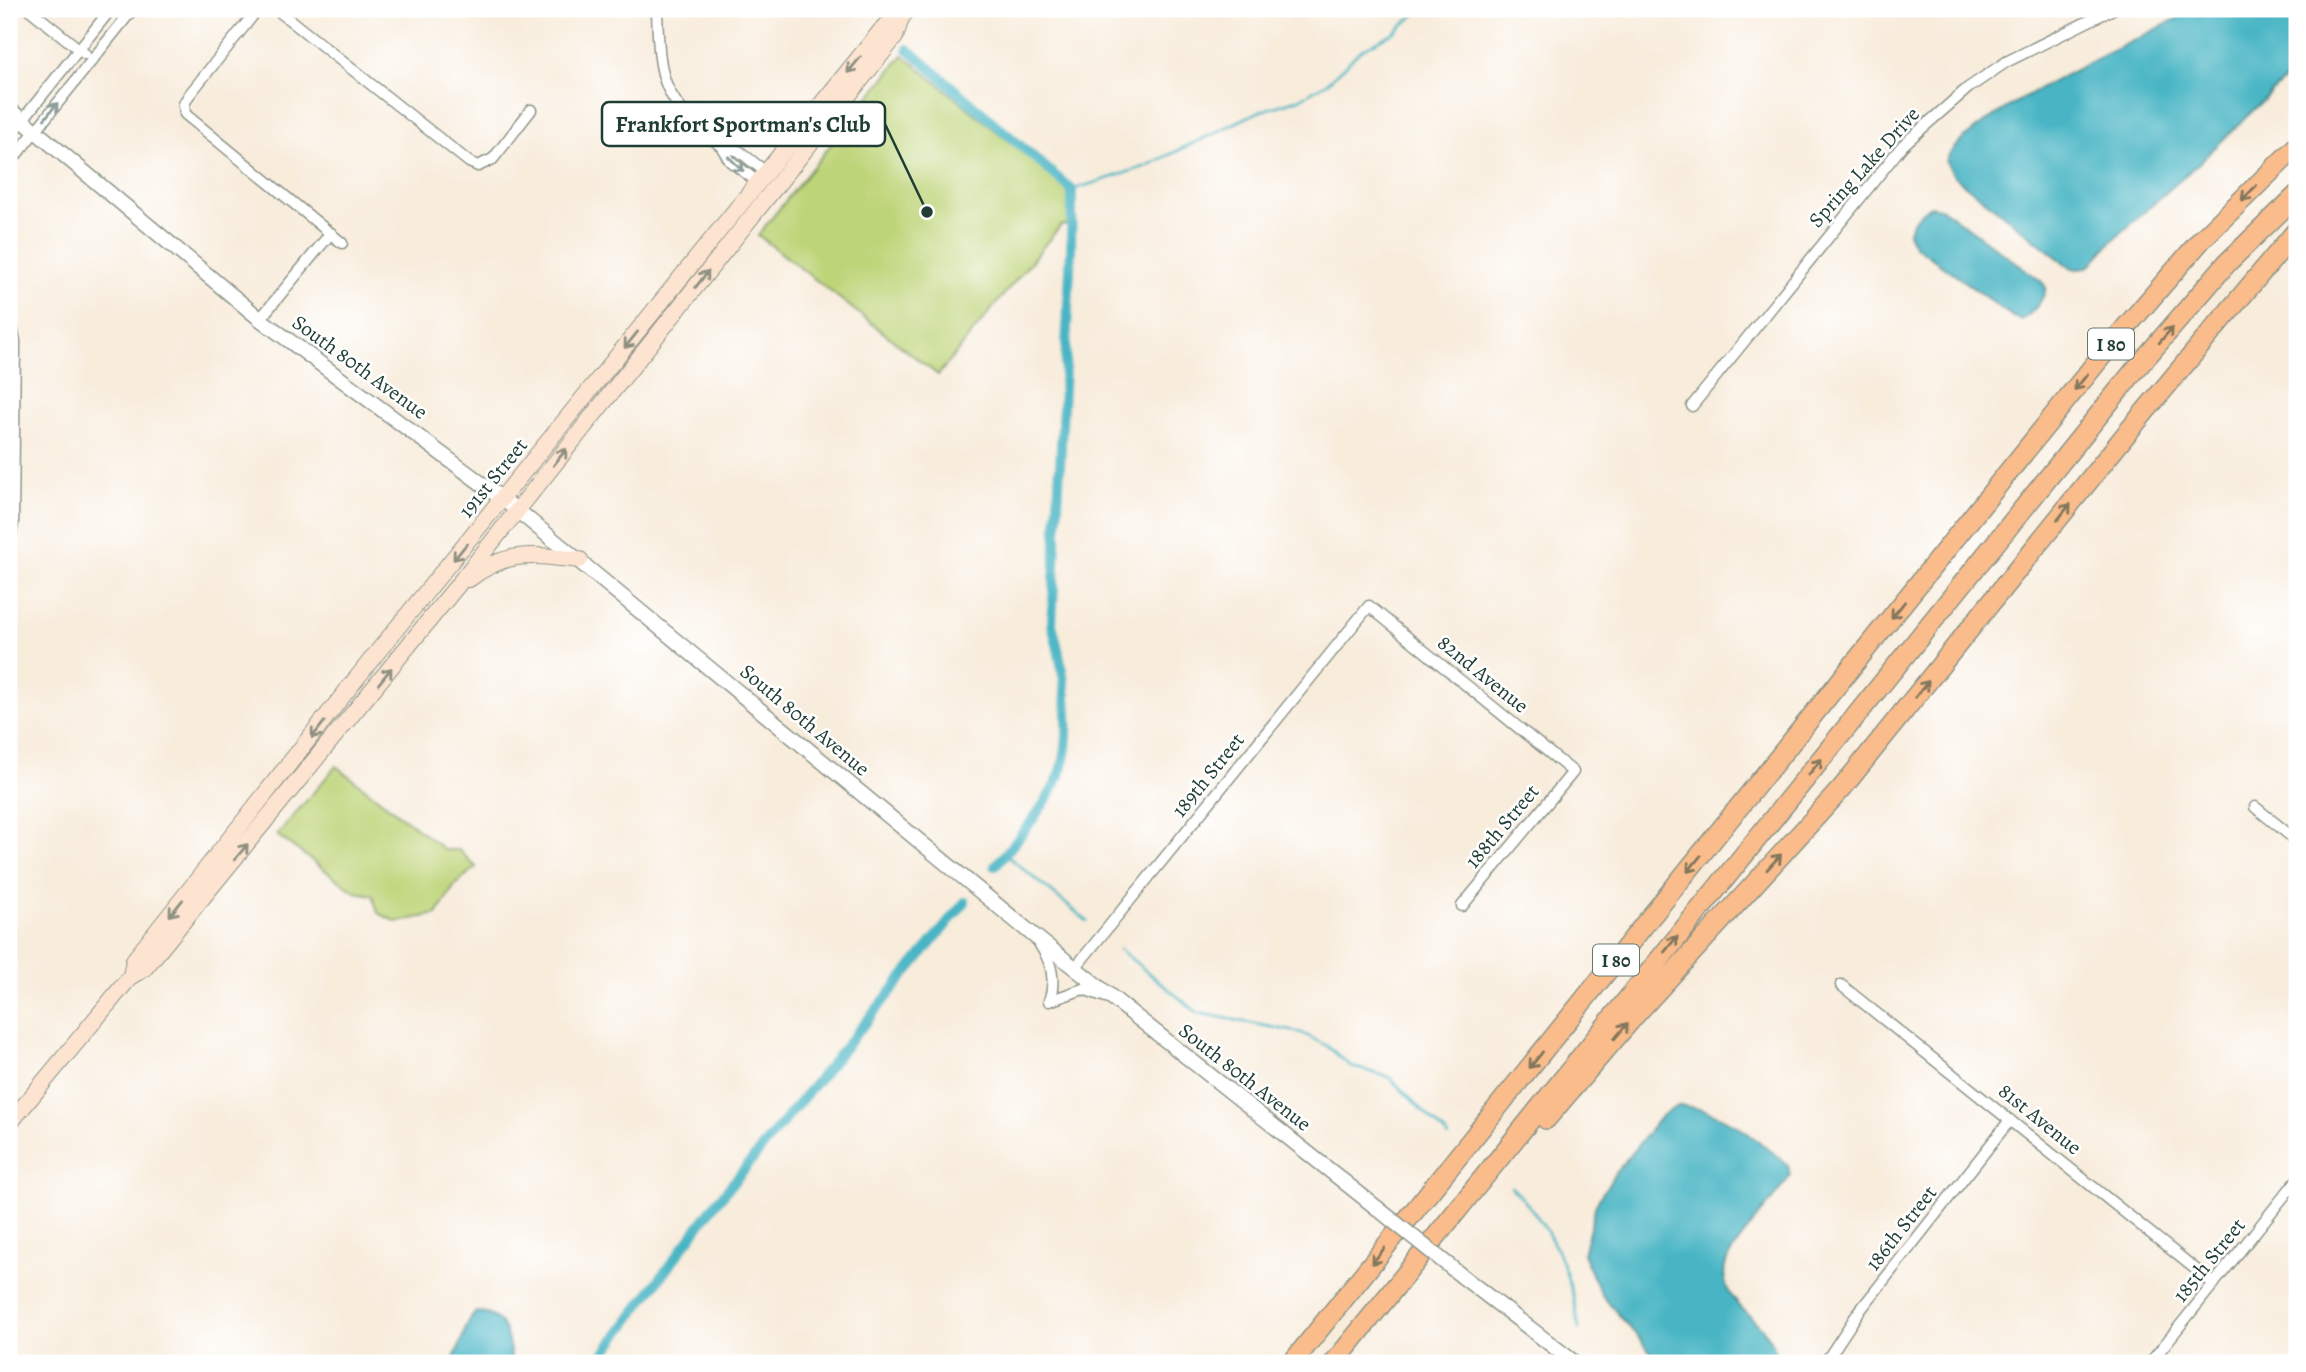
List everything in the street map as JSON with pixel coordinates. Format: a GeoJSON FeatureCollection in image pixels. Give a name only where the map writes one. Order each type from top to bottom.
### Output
{"type":"FeatureCollection","features":[{"type":"Feature","properties":{"kind":"highway","name":"I 80"},"geometry":{"type":"LineString","coordinates":[[1292,1363],[2108,348],[2202,239],[2297,146]]}},
{"type":"Feature","properties":{"kind":"highway","name":"I 80"},"geometry":{"type":"LineString","coordinates":[[1334,1363],[2135,370],[2227,263],[2297,195]]}},
{"type":"Feature","properties":{"kind":"highway"},"geometry":{"type":"LineString","coordinates":[[1459,1207],[1532,1136],[1635,1015],[1842,789],[2127,433],[2297,230]]}},
{"type":"Feature","properties":{"kind":"main road","name":"191st Street"},"geometry":{"type":"LineString","coordinates":[[131,976],[134,960],[502,499],[884,27],[905,13]]}},
{"type":"Feature","properties":{"kind":"main road","name":"191st Street"},"geometry":{"type":"LineString","coordinates":[[9,1124],[131,976],[144,969],[453,592],[895,37],[905,13]]}},
{"type":"Feature","properties":{"kind":"main road"},"geometry":{"type":"LineString","coordinates":[[453,592],[486,566],[503,559],[521,555],[580,560]]}},
{"type":"Feature","properties":{"kind":"street"},"geometry":{"type":"LineString","coordinates":[[29,9],[92,60]]}},
{"type":"Feature","properties":{"kind":"street"},"geometry":{"type":"LineString","coordinates":[[9,137],[111,9]]}},
{"type":"Feature","properties":{"kind":"street"},"geometry":{"type":"LineString","coordinates":[[9,164],[133,9]]}},
{"type":"Feature","properties":{"kind":"street"},"geometry":{"type":"LineString","coordinates":[[258,9],[189,95],[184,104],[185,114],[342,243]]}},
{"type":"Feature","properties":{"kind":"street"},"geometry":{"type":"LineString","coordinates":[[276,9],[468,162],[478,166],[493,159],[531,110]]}},
{"type":"Feature","properties":{"kind":"street"},"geometry":{"type":"LineString","coordinates":[[657,9],[658,57],[665,87],[688,119],[721,146],[739,152],[763,178]]}},
{"type":"Feature","properties":{"kind":"street","name":"Spring Lake Drive"},"geometry":{"type":"LineString","coordinates":[[1692,406],[1903,145],[1968,88],[2006,62],[2113,9]]}},
{"type":"Feature","properties":{"kind":"street","name":"South 80th Avenue"},"geometry":{"type":"LineString","coordinates":[[9,109],[260,319],[580,560],[1032,934],[1575,1363]]}},
{"type":"Feature","properties":{"kind":"street"},"geometry":{"type":"LineString","coordinates":[[260,319],[331,233]]}},
{"type":"Feature","properties":{"kind":"street"},"geometry":{"type":"LineString","coordinates":[[9,313],[15,357],[13,523],[9,545]]}},
{"type":"Feature","properties":{"kind":"street","name":"82nd Avenue"},"geometry":{"type":"LineString","coordinates":[[1369,606],[1573,772]]}},
{"type":"Feature","properties":{"kind":"street","name":"189th Street"},"geometry":{"type":"LineString","coordinates":[[1075,968],[1369,606]]}},
{"type":"Feature","properties":{"kind":"street","name":"188th Street"},"geometry":{"type":"LineString","coordinates":[[1462,906],[1573,772]]}},
{"type":"Feature","properties":{"kind":"street"},"geometry":{"type":"LineString","coordinates":[[2255,807],[2297,841]]}},
{"type":"Feature","properties":{"kind":"street"},"geometry":{"type":"LineString","coordinates":[[1032,934],[1047,955],[1055,986],[1049,1001],[1083,989],[1120,1004]]}},
{"type":"Feature","properties":{"kind":"street","name":"81st Avenue"},"geometry":{"type":"LineString","coordinates":[[1841,985],[2214,1284]]}},
{"type":"Feature","properties":{"kind":"street","name":"186th Street"},"geometry":{"type":"LineString","coordinates":[[1825,1363],[1858,1313],[2010,1120]]}},
{"type":"Feature","properties":{"kind":"street","name":"185th Street"},"geometry":{"type":"LineString","coordinates":[[2150,1363],[2297,1180]]}},
{"type":"Feature","properties":{"kind":"green space"},"geometry":{"type":"Polygon","coordinates":[[[903,55],[1065,187],[1076,205],[1075,225],[1061,225],[938,375],[758,235],[903,55]]]}},
{"type":"Feature","properties":{"kind":"green space"},"geometry":{"type":"Polygon","coordinates":[[[336,766],[445,850],[459,850],[476,867],[455,885],[437,914],[397,922],[378,913],[373,895],[355,892],[277,835],[336,766]]]}},
{"type":"Feature","properties":{"kind":"water"},"geometry":{"type":"Polygon","coordinates":[[[2194,9],[2297,9],[2297,68],[2202,160],[2112,241],[2091,265],[2072,269],[1954,176],[1946,161],[1959,143],[1984,122],[2058,79],[2194,9]]]}},
{"type":"Feature","properties":{"kind":"water"},"geometry":{"type":"Polygon","coordinates":[[[1931,206],[1943,209],[2041,281],[2046,287],[2045,292],[2029,314],[2021,320],[2013,317],[1914,245],[1908,233],[1910,228],[1919,214],[1931,206]]]}},
{"type":"Feature","properties":{"kind":"water"},"geometry":{"type":"Polygon","coordinates":[[[1678,1106],[1723,1118],[1751,1135],[1788,1165],[1790,1176],[1730,1255],[1724,1279],[1738,1304],[1769,1337],[1775,1349],[1774,1363],[1660,1363],[1601,1294],[1583,1254],[1596,1204],[1613,1176],[1662,1115],[1678,1106]]]}},
{"type":"Feature","properties":{"kind":"water"},"geometry":{"type":"Polygon","coordinates":[[[476,1312],[486,1314],[500,1323],[507,1336],[512,1363],[450,1363],[476,1312]]]}},
{"type":"Feature","properties":{"kind":"waterway"},"geometry":{"type":"LineString","coordinates":[[1072,190],[1144,167],[1258,112],[1299,99],[1327,83],[1361,50],[1393,33],[1422,9]]}},
{"type":"Feature","properties":{"kind":"waterway"},"geometry":{"type":"LineString","coordinates":[[908,49],[1072,190],[1052,624],[1066,696],[1065,751],[1058,780],[1051,792],[995,866]]}},
{"type":"Feature","properties":{"kind":"waterway"},"geometry":{"type":"LineString","coordinates":[[1005,854],[1087,921]]}},
{"type":"Feature","properties":{"kind":"waterway"},"geometry":{"type":"LineString","coordinates":[[597,1363],[713,1207],[965,902]]}},
{"type":"Feature","properties":{"kind":"waterway"},"geometry":{"type":"LineString","coordinates":[[1119,949],[1198,1013],[1302,1033],[1327,1046],[1352,1067],[1389,1077],[1449,1137]]}},
{"type":"Feature","properties":{"kind":"waterway"},"geometry":{"type":"LineString","coordinates":[[1511,1187],[1538,1218],[1558,1252],[1571,1289],[1579,1329]]}},
{"type":"Feature","properties":{"kind":"place","name":"Frankfort Sportman's Club"},"geometry":{"type":"Point","coordinates":[927,212]}}]}
